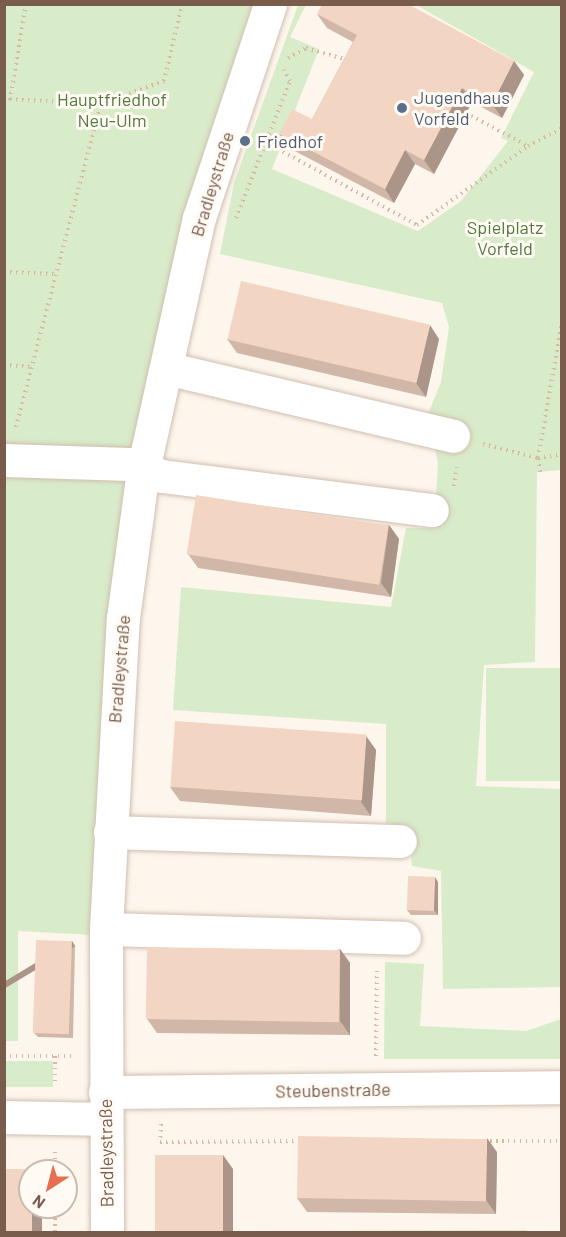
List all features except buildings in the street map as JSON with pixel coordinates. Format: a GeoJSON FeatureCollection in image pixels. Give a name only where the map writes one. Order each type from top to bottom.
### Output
{"type":"FeatureCollection","features":[{"type":"Feature","properties":{"kind":"street","name":"Bradleystraße"},"geometry":{"type":"LineString","coordinates":[[107,1233],[106,929],[123,618],[143,470],[199,218],[270,4]]}},
{"type":"Feature","properties":{"kind":"street"},"geometry":{"type":"LineString","coordinates":[[166,368],[462,446]]}},
{"type":"Feature","properties":{"kind":"street"},"geometry":{"type":"LineString","coordinates":[[4,460],[129,464],[143,470],[432,510]]}},
{"type":"Feature","properties":{"kind":"street"},"geometry":{"type":"LineString","coordinates":[[110,832],[400,841]]}},
{"type":"Feature","properties":{"kind":"street"},"geometry":{"type":"LineString","coordinates":[[106,929],[391,937]]}},
{"type":"Feature","properties":{"kind":"street","name":"Steubenstraße"},"geometry":{"type":"LineString","coordinates":[[4,1117],[106,1105],[162,1091],[561,1087]]}},
{"type":"Feature","properties":{"kind":"path"},"geometry":{"type":"LineString","coordinates":[[26,4],[7,99],[101,104],[164,81],[183,4]]}},
{"type":"Feature","properties":{"kind":"path"},"geometry":{"type":"LineString","coordinates":[[228,227],[241,212],[290,81],[279,62],[306,48],[360,63]]}},
{"type":"Feature","properties":{"kind":"path"},"geometry":{"type":"LineString","coordinates":[[16,427],[101,104]]}},
{"type":"Feature","properties":{"kind":"path"},"geometry":{"type":"LineString","coordinates":[[466,113],[528,146]]}},
{"type":"Feature","properties":{"kind":"path"},"geometry":{"type":"LineString","coordinates":[[267,143],[417,225],[528,146],[561,128]]}},
{"type":"Feature","properties":{"kind":"path"},"geometry":{"type":"LineString","coordinates":[[4,272],[56,274]]}},
{"type":"Feature","properties":{"kind":"path"},"geometry":{"type":"LineString","coordinates":[[540,472],[538,458],[561,325]]}},
{"type":"Feature","properties":{"kind":"path"},"geometry":{"type":"LineString","coordinates":[[4,365],[32,367]]}},
{"type":"Feature","properties":{"kind":"path"},"geometry":{"type":"LineString","coordinates":[[432,510],[449,512],[462,446],[538,458],[561,454]]}},
{"type":"Feature","properties":{"kind":"path"},"geometry":{"type":"LineString","coordinates":[[376,1067],[391,937]]}},
{"type":"Feature","properties":{"kind":"path"},"geometry":{"type":"LineString","coordinates":[[4,1056],[105,1054]]}},
{"type":"Feature","properties":{"kind":"path"},"geometry":{"type":"LineString","coordinates":[[162,1091],[160,1142],[309,1141]]}},
{"type":"Feature","properties":{"kind":"path"},"geometry":{"type":"LineString","coordinates":[[470,1141],[561,1141]]}},
{"type":"Feature","properties":{"kind":"green space","name":"Hauptfriedhof Neu-Ulm"},"geometry":{"type":"Polygon","coordinates":[[[5,5],[253,5],[196,202],[93,935],[18,931],[18,1041],[5,1041],[5,5]]]}},
{"type":"Feature","properties":{"kind":"green space","name":"Spielplatz Vorfeld"},"geometry":{"type":"Polygon","coordinates":[[[298,5],[306,5],[290,37],[319,49],[272,169],[418,231],[461,201],[508,141],[501,138],[534,72],[416,5],[561,5],[561,470],[537,472],[535,662],[484,665],[476,786],[561,789],[561,987],[443,989],[441,871],[412,866],[409,828],[386,823],[386,724],[173,710],[181,587],[391,607],[406,528],[434,528],[438,464],[428,414],[441,382],[449,327],[442,303],[220,254],[234,183],[298,5]]]}},
{"type":"Feature","properties":{"kind":"green space"},"geometry":{"type":"Polygon","coordinates":[[[486,668],[561,668],[561,781],[486,781],[486,668]]]}},
{"type":"Feature","properties":{"kind":"green space"},"geometry":{"type":"Polygon","coordinates":[[[385,962],[424,964],[420,1026],[526,1031],[561,1019],[561,1059],[384,1059],[385,962]]]}},
{"type":"Feature","properties":{"kind":"green space"},"geometry":{"type":"Polygon","coordinates":[[[5,1061],[53,1061],[53,1087],[5,1087],[5,1061]]]}},
{"type":"Feature","properties":{"kind":"green space"},"geometry":{"type":"Polygon","coordinates":[[[526,1230],[528,1232],[238,1232],[238,1231],[526,1230]]]}},
{"type":"Feature","properties":{"kind":"place","name":"Jugendhaus Vorfeld"},"geometry":{"type":"Point","coordinates":[402,108]}},
{"type":"Feature","properties":{"kind":"place","name":"Friedhof"},"geometry":{"type":"Point","coordinates":[245,141]}}]}
